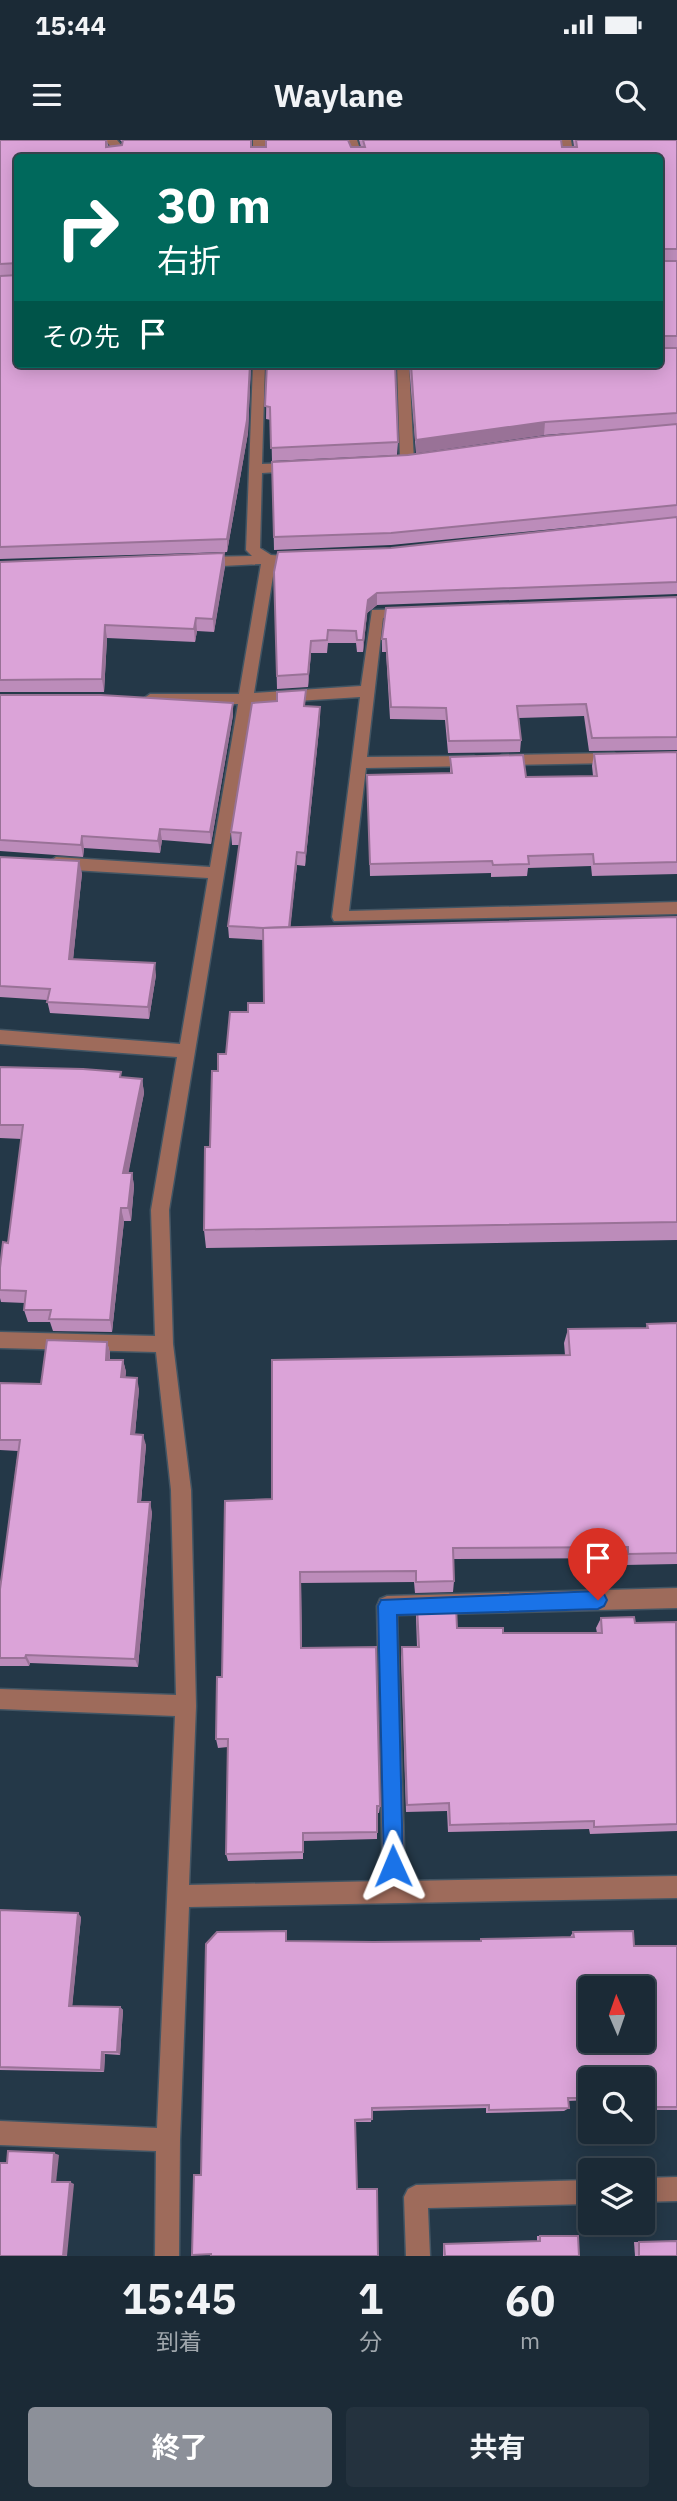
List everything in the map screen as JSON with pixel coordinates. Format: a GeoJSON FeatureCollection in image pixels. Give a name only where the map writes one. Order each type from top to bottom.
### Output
{"type":"FeatureCollection","features":[{"type":"Feature","properties":{"kind":"street"},"geometry":{"type":"LineString","coordinates":[[259,368],[253,550],[269,560]]}},
{"type":"Feature","properties":{"kind":"street"},"geometry":{"type":"LineString","coordinates":[[403,368],[407,460]]}},
{"type":"Feature","properties":{"kind":"street"},"geometry":{"type":"LineString","coordinates":[[256,469],[311,466]]}},
{"type":"Feature","properties":{"kind":"street"},"geometry":{"type":"LineString","coordinates":[[192,562],[296,559]]}},
{"type":"Feature","properties":{"kind":"street"},"geometry":{"type":"LineString","coordinates":[[167,2256],[168,2140],[186,1706],[181,1490],[164,1344],[160,1210],[269,560]]}},
{"type":"Feature","properties":{"kind":"street"},"geometry":{"type":"LineString","coordinates":[[418,611],[377,613],[340,917],[677,908]]}},
{"type":"Feature","properties":{"kind":"street"},"geometry":{"type":"LineString","coordinates":[[130,699],[245,699],[367,691]]}},
{"type":"Feature","properties":{"kind":"street"},"geometry":{"type":"LineString","coordinates":[[359,763],[635,758]]}},
{"type":"Feature","properties":{"kind":"street"},"geometry":{"type":"LineString","coordinates":[[41,862],[216,873]]}},
{"type":"Feature","properties":{"kind":"street"},"geometry":{"type":"LineString","coordinates":[[0,1037],[186,1051]]}},
{"type":"Feature","properties":{"kind":"street"},"geometry":{"type":"LineString","coordinates":[[0,1340],[164,1344]]}},
{"type":"Feature","properties":{"kind":"street"},"geometry":{"type":"LineString","coordinates":[[394,1892],[387,1606],[677,1598]]}},
{"type":"Feature","properties":{"kind":"street"},"geometry":{"type":"LineString","coordinates":[[0,1699],[186,1706]]}},
{"type":"Feature","properties":{"kind":"street"},"geometry":{"type":"LineString","coordinates":[[179,1896],[677,1887]]}},
{"type":"Feature","properties":{"kind":"street"},"geometry":{"type":"LineString","coordinates":[[0,2133],[168,2140]]}},
{"type":"Feature","properties":{"kind":"street"},"geometry":{"type":"LineString","coordinates":[[655,2190],[677,2189]]}},
{"type":"Feature","properties":{"kind":"street"},"geometry":{"type":"LineString","coordinates":[[418,2256],[416,2197],[578,2192]]}},
{"type":"Feature","properties":{"kind":"building"},"geometry":{"type":"Polygon","coordinates":[[[0,140],[106,140],[106,147],[122,145],[123,140],[251,140],[251,147],[266,147],[266,140],[348,140],[351,147],[365,147],[363,140],[561,140],[562,147],[577,147],[576,140],[677,140],[677,249],[663,249],[663,154],[14,154],[14,263],[0,264],[0,140]]]}},
{"type":"Feature","properties":{"kind":"building"},"geometry":{"type":"Polygon","coordinates":[[[663,261],[677,261],[677,336],[663,336],[663,261]]]}},
{"type":"Feature","properties":{"kind":"building"},"geometry":{"type":"Polygon","coordinates":[[[14,275],[14,368],[250,368],[247,420],[227,539],[0,547],[0,276],[14,275]]]}},
{"type":"Feature","properties":{"kind":"building"},"geometry":{"type":"Polygon","coordinates":[[[663,348],[677,348],[677,413],[545,422],[416,440],[411,368],[663,368],[663,348]]]}},
{"type":"Feature","properties":{"kind":"building"},"geometry":{"type":"Polygon","coordinates":[[[267,368],[395,368],[398,442],[271,448],[270,407],[265,406],[267,368]]]}},
{"type":"Feature","properties":{"kind":"building"},"geometry":{"type":"Polygon","coordinates":[[[677,424],[677,505],[391,533],[274,537],[272,462],[408,455],[546,436],[677,424]]]}},
{"type":"Feature","properties":{"kind":"building"},"geometry":{"type":"Polygon","coordinates":[[[677,517],[677,582],[377,593],[368,600],[363,640],[357,640],[356,631],[328,630],[327,640],[311,641],[308,674],[277,676],[274,572],[278,552],[391,548],[677,517]]]}},
{"type":"Feature","properties":{"kind":"building"},"geometry":{"type":"Polygon","coordinates":[[[224,553],[213,619],[196,618],[194,629],[105,625],[102,679],[0,680],[0,562],[224,553]]]}},
{"type":"Feature","properties":{"kind":"building"},"geometry":{"type":"Polygon","coordinates":[[[677,597],[677,737],[592,738],[586,704],[517,706],[521,740],[449,741],[446,708],[391,707],[386,639],[382,639],[386,608],[677,597]]]}},
{"type":"Feature","properties":{"kind":"building"},"geometry":{"type":"Polygon","coordinates":[[[306,690],[304,706],[320,707],[305,853],[297,852],[289,927],[228,926],[241,833],[231,832],[252,703],[277,701],[277,692],[306,690]]]}},
{"type":"Feature","properties":{"kind":"building"},"geometry":{"type":"Polygon","coordinates":[[[0,695],[101,695],[233,703],[210,832],[160,829],[158,841],[82,836],[81,845],[0,840],[0,695]]]}},
{"type":"Feature","properties":{"kind":"building"},"geometry":{"type":"Polygon","coordinates":[[[677,752],[677,862],[594,864],[593,854],[528,856],[529,864],[493,865],[492,861],[370,864],[367,775],[452,773],[450,757],[523,755],[526,777],[597,776],[594,754],[677,752]]]}},
{"type":"Feature","properties":{"kind":"building"},"geometry":{"type":"Polygon","coordinates":[[[0,857],[79,861],[69,959],[155,963],[148,1007],[47,1002],[50,989],[0,986],[0,857]]]}},
{"type":"Feature","properties":{"kind":"building"},"geometry":{"type":"Polygon","coordinates":[[[677,917],[677,1222],[204,1230],[205,1147],[210,1147],[212,1071],[218,1071],[218,1054],[226,1054],[230,1012],[248,1012],[248,1003],[264,1003],[263,928],[677,917]]]}},
{"type":"Feature","properties":{"kind":"building"},"geometry":{"type":"Polygon","coordinates":[[[0,1067],[121,1072],[120,1077],[142,1079],[123,1173],[132,1173],[128,1208],[121,1208],[110,1320],[49,1319],[51,1310],[24,1310],[26,1291],[0,1290],[3,1242],[8,1243],[23,1125],[0,1125],[0,1067]]]}},
{"type":"Feature","properties":{"kind":"building"},"geometry":{"type":"Polygon","coordinates":[[[677,1323],[677,1553],[628,1554],[628,1547],[453,1548],[454,1581],[416,1582],[416,1571],[300,1572],[301,1648],[376,1647],[380,1806],[377,1806],[377,1832],[303,1833],[303,1852],[226,1854],[228,1739],[216,1739],[217,1677],[222,1677],[225,1501],[272,1499],[272,1360],[570,1355],[568,1329],[648,1328],[647,1324],[677,1323]]]}},
{"type":"Feature","properties":{"kind":"building"},"geometry":{"type":"Polygon","coordinates":[[[47,1340],[107,1342],[106,1360],[123,1360],[121,1377],[137,1378],[131,1434],[143,1435],[138,1502],[150,1502],[135,1659],[26,1655],[25,1658],[0,1658],[0,1589],[20,1440],[0,1440],[0,1383],[41,1384],[47,1340]]]}},
{"type":"Feature","properties":{"kind":"building"},"geometry":{"type":"Polygon","coordinates":[[[417,1606],[456,1606],[457,1628],[503,1628],[503,1633],[602,1633],[601,1618],[634,1617],[635,1623],[676,1622],[677,1824],[594,1827],[594,1821],[450,1825],[449,1803],[407,1805],[402,1647],[419,1647],[417,1606]]]}},
{"type":"Feature","properties":{"kind":"building"},"geometry":{"type":"Polygon","coordinates":[[[0,1910],[78,1913],[69,2006],[120,2007],[117,2052],[102,2052],[101,2070],[0,2067],[0,1910]]]}},
{"type":"Feature","properties":{"kind":"building"},"geometry":{"type":"Polygon","coordinates":[[[286,1931],[286,1941],[373,1942],[481,1941],[574,1937],[573,1932],[633,1931],[634,1946],[677,1946],[677,2107],[655,2107],[655,2067],[578,2067],[578,2098],[568,2098],[569,2108],[489,2110],[489,2105],[372,2108],[372,2119],[355,2120],[357,2189],[377,2189],[378,2256],[192,2255],[194,2175],[201,2175],[206,1944],[217,1932],[286,1931]]]}},
{"type":"Feature","properties":{"kind":"building"},"geometry":{"type":"Polygon","coordinates":[[[8,2151],[54,2153],[52,2182],[70,2182],[63,2256],[0,2256],[0,2163],[7,2163],[8,2151]]]}},
{"type":"Feature","properties":{"kind":"building"},"geometry":{"type":"Polygon","coordinates":[[[540,2236],[578,2236],[579,2256],[445,2256],[444,2244],[540,2241],[540,2236]]]}},
{"type":"Feature","properties":{"kind":"building"},"geometry":{"type":"Polygon","coordinates":[[[677,2241],[677,2256],[639,2256],[639,2242],[677,2241]]]}},
{"type":"Feature","properties":{"kind":"route"},"geometry":{"type":"LineString","coordinates":[[393,1866],[387,1606],[598,1600]]}}]}
